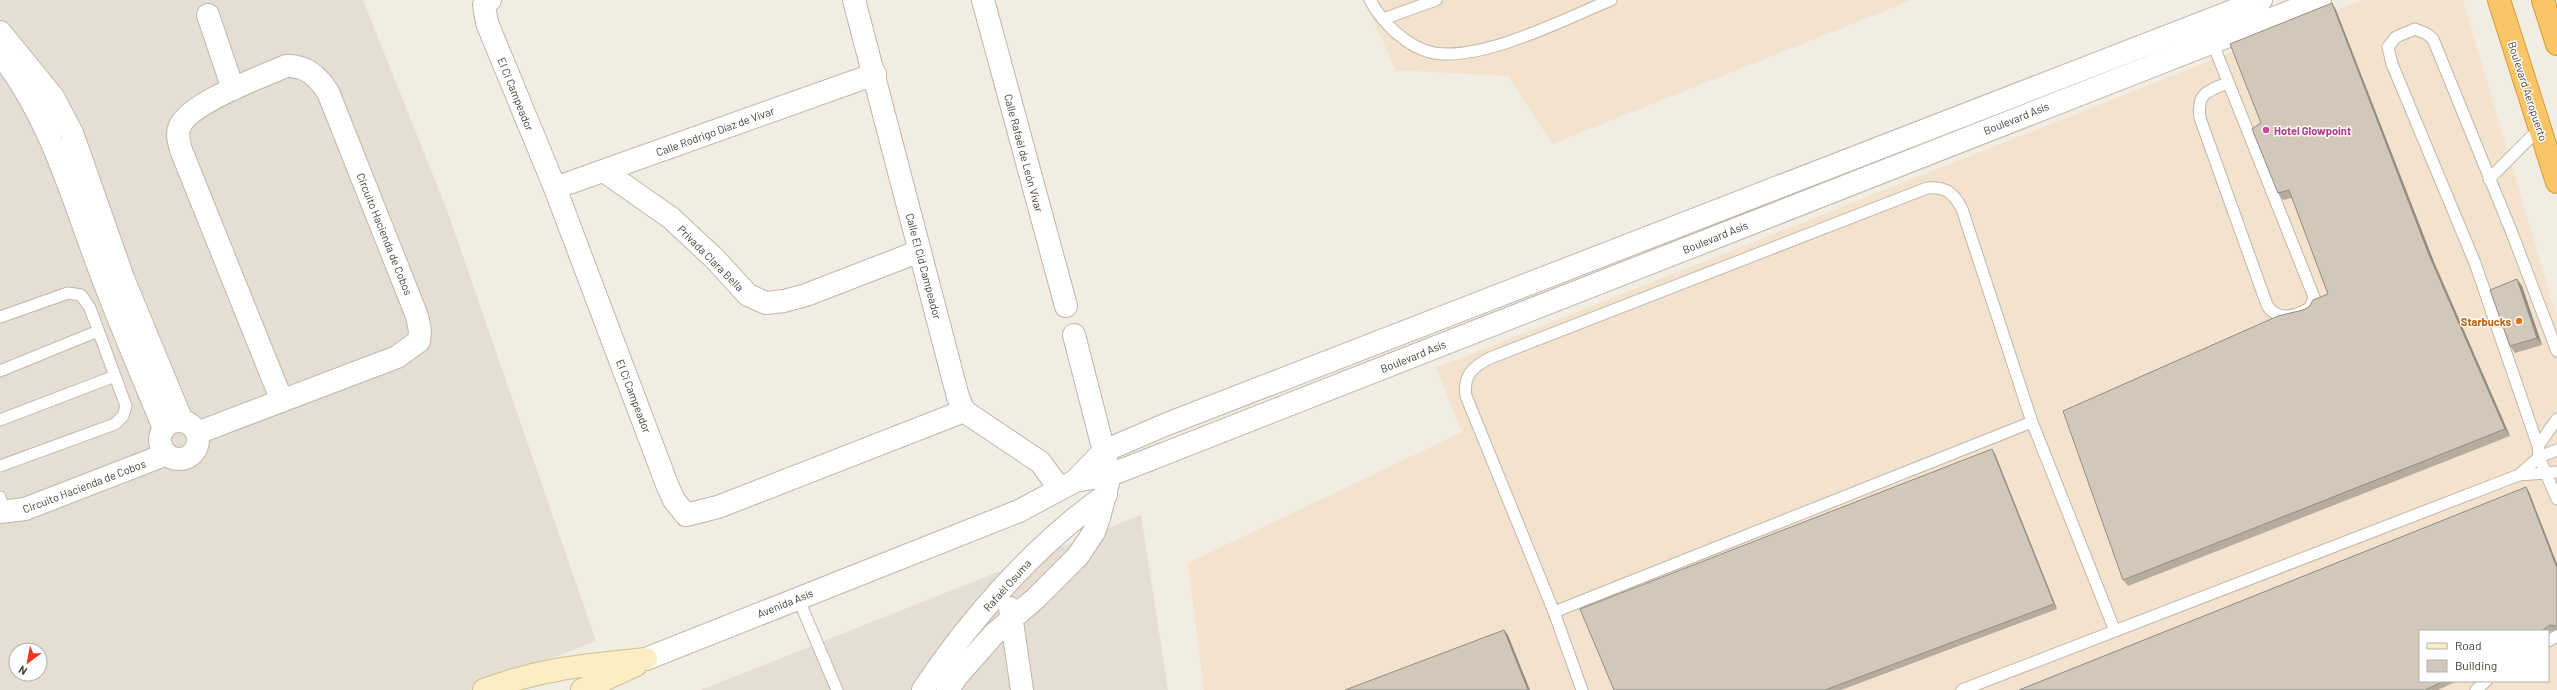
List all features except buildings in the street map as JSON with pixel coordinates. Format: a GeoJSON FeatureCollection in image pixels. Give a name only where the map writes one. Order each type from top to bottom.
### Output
{"type":"FeatureCollection","features":[{"type":"Feature","properties":{"kind":"highway","name":"Boulevard Aeropuerto"},"geometry":{"type":"LineString","coordinates":[[2499,0],[2557,182]]}},
{"type":"Feature","properties":{"kind":"highway"},"geometry":{"type":"LineString","coordinates":[[2543,0],[2557,44]]}},
{"type":"Feature","properties":{"kind":"street","name":"El Ci Campeador"},"geometry":{"type":"LineString","coordinates":[[490,0],[484,5],[483,10],[487,22],[555,188],[668,487],[674,500],[686,515],[718,507],[964,411]]}},
{"type":"Feature","properties":{"kind":"street","name":"Calle El Cid Campeador"},"geometry":{"type":"LineString","coordinates":[[854,0],[875,74],[958,397],[964,411]]}},
{"type":"Feature","properties":{"kind":"street","name":"Calle Rafaél de León Vivar"},"geometry":{"type":"LineString","coordinates":[[983,0],[1066,306]]}},
{"type":"Feature","properties":{"kind":"street","name":"Boulevard Asís"},"geometry":{"type":"LineString","coordinates":[[1108,485],[1295,402],[1828,192],[2208,32],[2261,0]]}},
{"type":"Feature","properties":{"kind":"street","name":"Boulevard Asís"},"geometry":{"type":"LineString","coordinates":[[1104,451],[1284,379],[1820,172],[2208,32],[2320,0]]}},
{"type":"Feature","properties":{"kind":"street"},"geometry":{"type":"LineString","coordinates":[[208,15],[233,89]]}},
{"type":"Feature","properties":{"kind":"street"},"geometry":{"type":"LineString","coordinates":[[0,32],[54,97],[72,133],[114,281]]}},
{"type":"Feature","properties":{"kind":"street"},"geometry":{"type":"LineString","coordinates":[[0,54],[16,74],[46,127],[114,281],[174,436]]}},
{"type":"Feature","properties":{"kind":"street","name":"Circuito Hacienda de Cobos"},"geometry":{"type":"LineString","coordinates":[[2,506],[25,509],[174,436],[282,401],[397,357],[419,341],[420,331],[417,316],[328,92],[322,82],[304,68],[286,66],[233,89],[194,110],[179,127],[178,136],[181,150],[282,401]]}},
{"type":"Feature","properties":{"kind":"street","name":"Calle Rodrigo Díaz de Vivar"},"geometry":{"type":"LineString","coordinates":[[555,188],[875,74]]}},
{"type":"Feature","properties":{"kind":"street","name":"Privada Clara Bella"},"geometry":{"type":"LineString","coordinates":[[604,171],[671,218],[714,258],[748,296],[766,303],[784,302],[806,295],[920,251]]}},
{"type":"Feature","properties":{"kind":"street"},"geometry":{"type":"LineString","coordinates":[[1820,172],[1828,192]]}},
{"type":"Feature","properties":{"kind":"street"},"geometry":{"type":"LineString","coordinates":[[1428,323],[1438,346]]}},
{"type":"Feature","properties":{"kind":"street"},"geometry":{"type":"LineString","coordinates":[[948,690],[974,656],[1061,573],[1088,542],[1094,532],[1108,485],[1104,451],[1074,335]]}},
{"type":"Feature","properties":{"kind":"street"},"geometry":{"type":"LineString","coordinates":[[1284,379],[1295,402]]}},
{"type":"Feature","properties":{"kind":"street"},"geometry":{"type":"LineString","coordinates":[[964,411],[1040,462],[1067,485]]}},
{"type":"Feature","properties":{"kind":"street","name":"Avenida Asís"},"geometry":{"type":"LineString","coordinates":[[484,690],[530,674],[559,668],[646,660],[1019,511],[1067,485],[1104,451]]}},
{"type":"Feature","properties":{"kind":"street","name":"Avenida Asís"},"geometry":{"type":"LineString","coordinates":[[1067,485],[1108,485]]}},
{"type":"Feature","properties":{"kind":"street","name":"Rafaél Osuma"},"geometry":{"type":"LineString","coordinates":[[923,690],[963,634],[1006,586],[1061,529],[1108,485]]}},
{"type":"Feature","properties":{"kind":"street"},"geometry":{"type":"LineString","coordinates":[[1006,586],[1013,619],[1022,690]]}},
{"type":"Feature","properties":{"kind":"street"},"geometry":{"type":"LineString","coordinates":[[582,690],[646,660]]}},
{"type":"Feature","properties":{"kind":"lane"},"geometry":{"type":"LineString","coordinates":[[1370,0],[1383,19],[1412,44],[1433,53],[1455,54],[1506,42],[1611,0]]}},
{"type":"Feature","properties":{"kind":"lane"},"geometry":{"type":"LineString","coordinates":[[1383,19],[1436,0]]}},
{"type":"Feature","properties":{"kind":"lane"},"geometry":{"type":"LineString","coordinates":[[2557,351],[2432,39],[2427,34],[2415,29],[2396,37],[2388,47],[2392,64],[2475,263],[2538,446],[2539,458],[2552,473],[2557,499]]}},
{"type":"Feature","properties":{"kind":"lane"},"geometry":{"type":"LineString","coordinates":[[2208,32],[2227,83],[2314,296],[2310,308],[2286,317],[2275,314],[2267,305],[2200,118],[2199,102],[2202,96],[2207,91],[2227,83]]}},
{"type":"Feature","properties":{"kind":"lane"},"geometry":{"type":"LineString","coordinates":[[2489,180],[2540,128]]}},
{"type":"Feature","properties":{"kind":"lane"},"geometry":{"type":"LineString","coordinates":[[1582,690],[1554,612],[1466,396],[1464,385],[1472,369],[1502,353],[1928,188],[1936,187],[1950,192],[1962,209],[2032,422],[2115,631]]}},
{"type":"Feature","properties":{"kind":"lane"},"geometry":{"type":"LineString","coordinates":[[0,317],[68,293],[81,295],[90,308],[126,406],[123,416],[115,424],[0,466]]}},
{"type":"Feature","properties":{"kind":"lane"},"geometry":{"type":"LineString","coordinates":[[0,371],[98,331]]}},
{"type":"Feature","properties":{"kind":"lane"},"geometry":{"type":"LineString","coordinates":[[0,420],[115,376]]}},
{"type":"Feature","properties":{"kind":"lane"},"geometry":{"type":"LineString","coordinates":[[2538,446],[2557,419]]}},
{"type":"Feature","properties":{"kind":"lane"},"geometry":{"type":"LineString","coordinates":[[1554,612],[2032,422]]}},
{"type":"Feature","properties":{"kind":"lane"},"geometry":{"type":"LineString","coordinates":[[2519,475],[2539,458],[2557,450]]}},
{"type":"Feature","properties":{"kind":"lane"},"geometry":{"type":"LineString","coordinates":[[1962,690],[2519,475],[2552,473]]}},
{"type":"Feature","properties":{"kind":"lane"},"geometry":{"type":"LineString","coordinates":[[798,598],[836,690]]}},
{"type":"Feature","properties":{"kind":"lane"},"geometry":{"type":"LineString","coordinates":[[2476,690],[2485,682]]}},
{"type":"Feature","properties":{"kind":"shaded area"},"geometry":{"type":"Polygon","coordinates":[[[0,0],[363,0],[447,210],[596,641],[470,690],[0,690],[0,0]]]}},
{"type":"Feature","properties":{"kind":"shaded area"},"geometry":{"type":"Polygon","coordinates":[[[1364,0],[1912,0],[1552,144],[1508,76],[1396,70],[1364,0]]]}},
{"type":"Feature","properties":{"kind":"shaded area"},"geometry":{"type":"Polygon","coordinates":[[[2363,0],[2463,0],[2557,318],[2557,690],[1204,690],[1188,563],[1462,432],[1436,368],[2363,0]]]}},
{"type":"Feature","properties":{"kind":"shaded area"},"geometry":{"type":"Polygon","coordinates":[[[1141,515],[1168,690],[701,690],[1141,515]]]}},
{"type":"Feature","properties":{"kind":"place","name":"Hotel Glowpoint"},"geometry":{"type":"Point","coordinates":[2266,130]}},
{"type":"Feature","properties":{"kind":"place","name":"Starbucks"},"geometry":{"type":"Point","coordinates":[2519,321]}}]}
